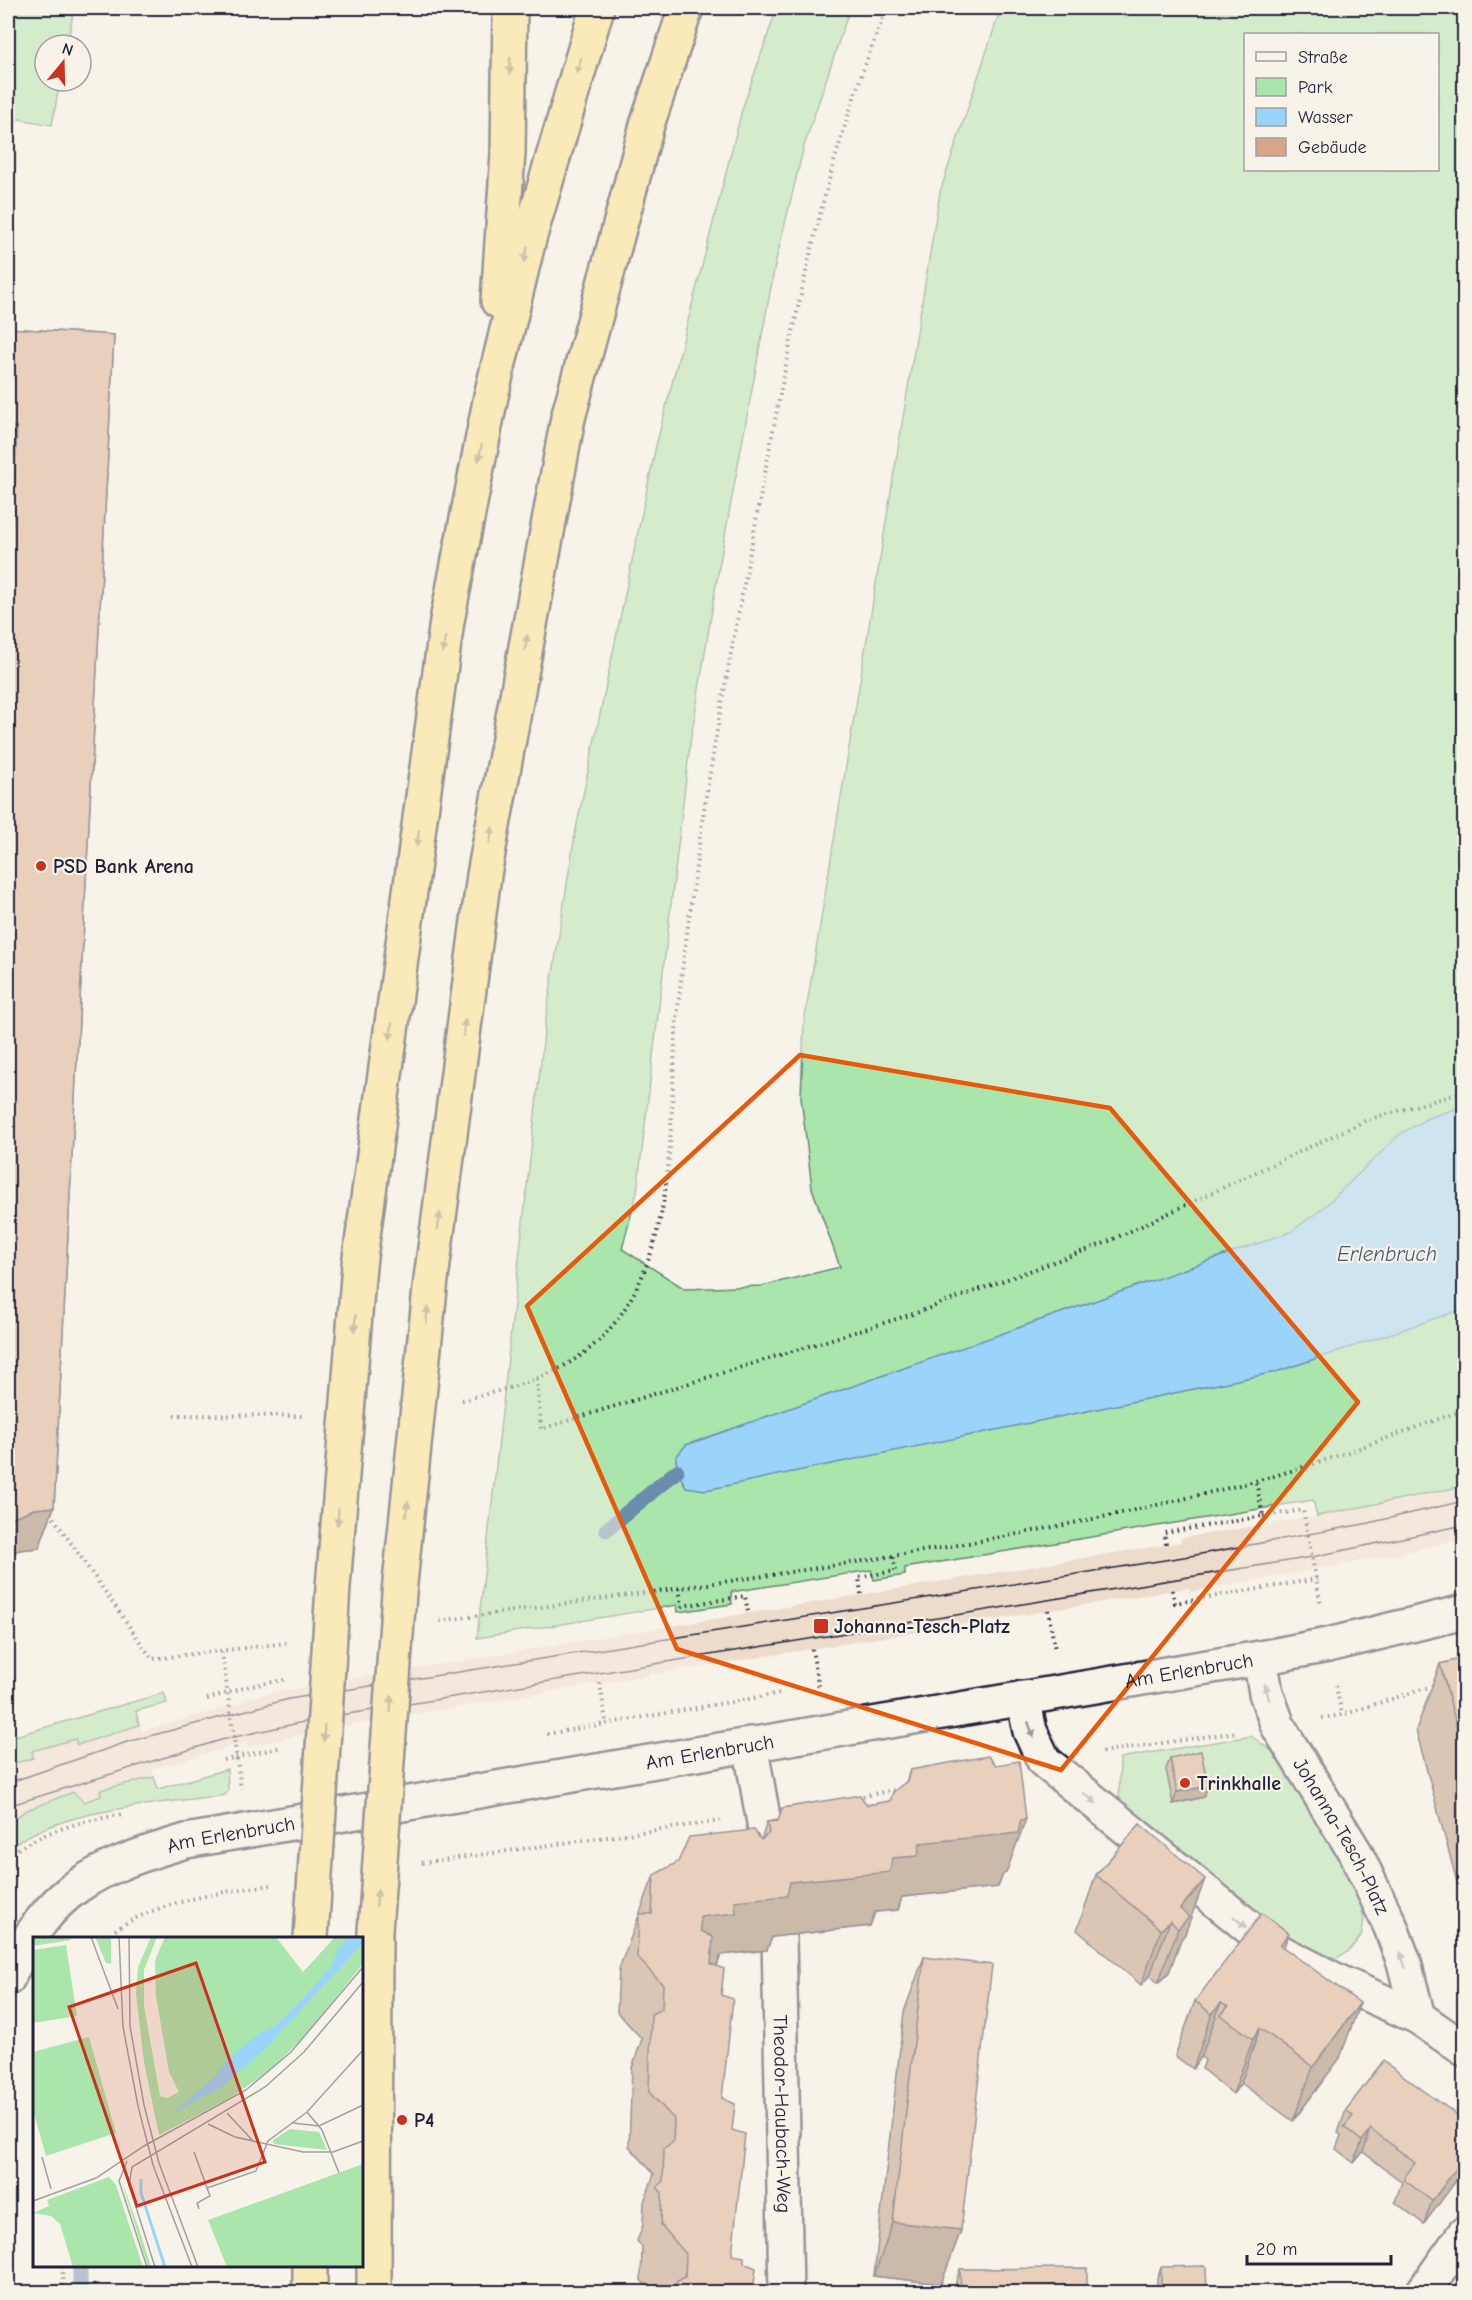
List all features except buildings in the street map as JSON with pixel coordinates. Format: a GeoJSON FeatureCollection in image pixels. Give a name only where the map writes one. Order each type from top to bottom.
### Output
{"type":"FeatureCollection","features":[{"type":"Feature","properties":{"kind":"highway"},"geometry":{"type":"LineString","coordinates":[[491,396],[508,153],[510,8]]}},
{"type":"Feature","properties":{"kind":"highway"},"geometry":{"type":"LineString","coordinates":[[311,1937],[333,1587],[359,1264],[447,621],[491,396],[529,239],[597,8]]}},
{"type":"Feature","properties":{"kind":"highway"},"geometry":{"type":"LineString","coordinates":[[374,2292],[375,1931],[399,1593],[431,1279],[484,875],[568,418],[647,125],[686,8]]}},
{"type":"Feature","properties":{"kind":"highway"},"geometry":{"type":"LineString","coordinates":[[310,2267],[310,2292]]}},
{"type":"Feature","properties":{"kind":"street","name":"Am Erlenbruch"},"geometry":{"type":"LineString","coordinates":[[8,1978],[27,1939],[60,1899],[88,1876],[131,1857],[186,1841],[1328,1646],[1464,1612]]}},
{"type":"Feature","properties":{"kind":"street","name":"Johanna-Tesch-Platz"},"geometry":{"type":"LineString","coordinates":[[1260,1658],[1266,1693],[1278,1726],[1355,1852],[1404,1962],[1418,2017]]}},
{"type":"Feature","properties":{"kind":"street"},"geometry":{"type":"LineString","coordinates":[[1023,1698],[1030,1731],[1044,1761],[1278,1951],[1339,1982],[1418,2017],[1464,2049]]}},
{"type":"Feature","properties":{"kind":"street"},"geometry":{"type":"LineString","coordinates":[[750,1744],[771,1862]]}},
{"type":"Feature","properties":{"kind":"street","name":"Theodor-Haubach-Weg"},"geometry":{"type":"LineString","coordinates":[[779,1936],[786,2292]]}},
{"type":"Feature","properties":{"kind":"street"},"geometry":{"type":"LineString","coordinates":[[1423,2292],[1464,2234]]}},
{"type":"Feature","properties":{"kind":"path"},"geometry":{"type":"LineString","coordinates":[[452,1402],[517,1387],[570,1365],[607,1335],[639,1284],[659,1227],[668,1154],[677,1017],[698,853],[771,441],[810,250],[842,136],[868,55],[887,8]]}},
{"type":"Feature","properties":{"kind":"path"},"geometry":{"type":"LineString","coordinates":[[537,1379],[541,1429],[927,1309],[1105,1243],[1367,1120],[1464,1092]]}},
{"type":"Feature","properties":{"kind":"path"},"geometry":{"type":"LineString","coordinates":[[434,1622],[893,1555],[1055,1526],[1256,1481],[1464,1410]]}},
{"type":"Feature","properties":{"kind":"path"},"geometry":{"type":"LineString","coordinates":[[174,1415],[316,1416]]}},
{"type":"Feature","properties":{"kind":"path"},"geometry":{"type":"LineString","coordinates":[[1256,1481],[1263,1516]]}},
{"type":"Feature","properties":{"kind":"path"},"geometry":{"type":"LineString","coordinates":[[48,1510],[152,1659],[294,1642]]}},
{"type":"Feature","properties":{"kind":"path"},"geometry":{"type":"LineString","coordinates":[[1166,1544],[1164,1533],[1303,1510],[1321,1603]]}},
{"type":"Feature","properties":{"kind":"path"},"geometry":{"type":"LineString","coordinates":[[861,1594],[859,1577],[895,1571],[893,1555]]}},
{"type":"Feature","properties":{"kind":"path"},"geometry":{"type":"LineString","coordinates":[[1172,1590],[1175,1603],[1317,1579]]}},
{"type":"Feature","properties":{"kind":"path"},"geometry":{"type":"LineString","coordinates":[[679,1588],[682,1606],[746,1596],[748,1612]]}},
{"type":"Feature","properties":{"kind":"path"},"geometry":{"type":"LineString","coordinates":[[1048,1610],[1055,1650]]}},
{"type":"Feature","properties":{"kind":"path"},"geometry":{"type":"LineString","coordinates":[[812,1649],[819,1688]]}},
{"type":"Feature","properties":{"kind":"path"},"geometry":{"type":"LineString","coordinates":[[222,1652],[242,1796]]}},
{"type":"Feature","properties":{"kind":"path"},"geometry":{"type":"LineString","coordinates":[[1334,1677],[1342,1715],[1442,1682]]}},
{"type":"Feature","properties":{"kind":"path"},"geometry":{"type":"LineString","coordinates":[[207,1699],[263,1683]]}},
{"type":"Feature","properties":{"kind":"path"},"geometry":{"type":"LineString","coordinates":[[600,1683],[606,1722]]}},
{"type":"Feature","properties":{"kind":"path"},"geometry":{"type":"LineString","coordinates":[[1044,1761],[1278,1726]]}},
{"type":"Feature","properties":{"kind":"path"},"geometry":{"type":"LineString","coordinates":[[224,1760],[277,1748]]}},
{"type":"Feature","properties":{"kind":"path"},"geometry":{"type":"LineString","coordinates":[[845,1799],[904,1788]]}},
{"type":"Feature","properties":{"kind":"path"},"geometry":{"type":"LineString","coordinates":[[419,1863],[764,1815]]}},
{"type":"Feature","properties":{"kind":"path"},"geometry":{"type":"LineString","coordinates":[[107,1937],[131,1921],[175,1904],[225,1891],[282,1883]]}},
{"type":"Feature","properties":{"kind":"path"},"geometry":{"type":"LineString","coordinates":[[62,2292],[63,2267]]}},
{"type":"Feature","properties":{"kind":"highlighted area"},"geometry":{"type":"Polygon","coordinates":[[[800,1055],[1110,1108],[1358,1402],[1061,1770],[677,1649],[527,1306],[800,1055]]]}},
{"type":"Feature","properties":{"kind":"shaded area"},"geometry":{"type":"Polygon","coordinates":[[[1464,1486],[1464,1538],[1403,1553],[1190,1592],[1189,1588],[600,1683],[327,1729],[248,1747],[247,1742],[152,1769],[154,1777],[100,1790],[102,1796],[8,1832],[8,1744],[135,1711],[142,1731],[242,1703],[242,1699],[320,1684],[1181,1542],[1181,1538],[1317,1516],[1464,1486]]]}},
{"type":"Feature","properties":{"kind":"green space"},"geometry":{"type":"Polygon","coordinates":[[[8,8],[74,8],[69,33],[33,33],[33,93],[58,93],[52,125],[8,117],[8,8]]]}},
{"type":"Feature","properties":{"kind":"green space"},"geometry":{"type":"Polygon","coordinates":[[[777,8],[850,8],[804,146],[776,260],[719,567],[690,744],[637,1192],[622,1249],[685,1289],[762,1286],[840,1267],[812,1188],[801,1097],[804,1023],[940,192],[1001,8],[1464,8],[1464,1486],[1317,1516],[1313,1500],[905,1568],[905,1575],[874,1580],[871,1570],[731,1592],[732,1604],[678,1612],[677,1605],[477,1638],[545,1024],[575,834],[656,446],[742,110],[777,8]]]}},
{"type":"Feature","properties":{"kind":"green space"},"geometry":{"type":"Polygon","coordinates":[[[164,1693],[167,1703],[136,1711],[139,1725],[77,1745],[75,1739],[32,1751],[33,1758],[8,1765],[8,1738],[164,1693]]]}},
{"type":"Feature","properties":{"kind":"green space"},"geometry":{"type":"Polygon","coordinates":[[[1251,1736],[1290,1764],[1356,1880],[1364,1920],[1361,1936],[1349,1951],[1337,1958],[1310,1953],[1278,1936],[1119,1807],[1120,1758],[1251,1736]]]}},
{"type":"Feature","properties":{"kind":"green space"},"geometry":{"type":"Polygon","coordinates":[[[227,1769],[228,1791],[225,1795],[142,1805],[82,1816],[29,1836],[8,1849],[8,1823],[27,1810],[73,1792],[84,1802],[101,1796],[100,1790],[154,1777],[158,1789],[227,1769]]]}},
{"type":"Feature","properties":{"kind":"water","name":"Erlenbruch"},"geometry":{"type":"Polygon","coordinates":[[[1464,1106],[1464,1309],[1276,1372],[706,1490],[686,1487],[677,1471],[676,1457],[686,1445],[1290,1232],[1322,1209],[1400,1134],[1428,1118],[1464,1106]]]}},
{"type":"Feature","properties":{"kind":"waterway"},"geometry":{"type":"LineString","coordinates":[[606,1530],[677,1471]]}},
{"type":"Feature","properties":{"kind":"waterway"},"geometry":{"type":"LineString","coordinates":[[80,2267],[80,2292]]}},
{"type":"Feature","properties":{"kind":"tram line"},"geometry":{"type":"LineString","coordinates":[[8,1783],[127,1742],[289,1699],[1190,1556],[1364,1524],[1464,1501]]}},
{"type":"Feature","properties":{"kind":"tram line"},"geometry":{"type":"LineString","coordinates":[[8,1806],[221,1740],[317,1719],[1312,1557],[1464,1525]]}},
{"type":"Feature","properties":{"kind":"place","name":"PSD Bank Arena"},"geometry":{"type":"Point","coordinates":[41,866]}},
{"type":"Feature","properties":{"kind":"place","name":"Johanna-Tesch-Platz"},"geometry":{"type":"Point","coordinates":[821,1626]}},
{"type":"Feature","properties":{"kind":"place","name":"Trinkhalle"},"geometry":{"type":"Point","coordinates":[1185,1783]}},
{"type":"Feature","properties":{"kind":"place","name":"P4"},"geometry":{"type":"Point","coordinates":[402,2120]}}]}
